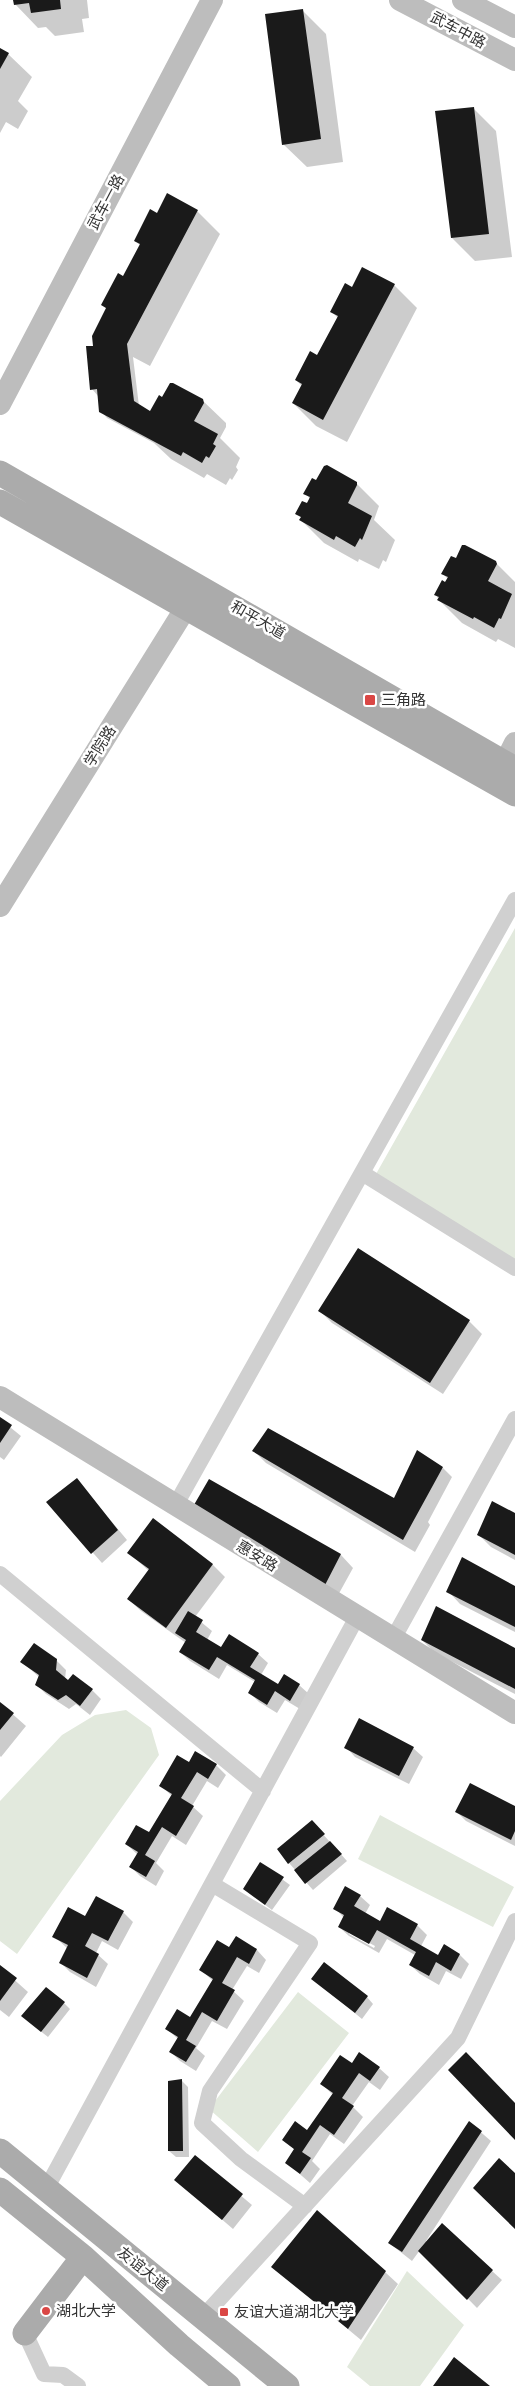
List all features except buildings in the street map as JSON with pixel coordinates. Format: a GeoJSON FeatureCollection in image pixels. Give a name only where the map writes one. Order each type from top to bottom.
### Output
{"type":"FeatureCollection","features":[{"type":"Feature","properties":{"kind":"main road","name":"和平大道"},"geometry":{"type":"LineString","coordinates":[[0,473],[512,758]]}},
{"type":"Feature","properties":{"kind":"main road","name":"和平大道"},"geometry":{"type":"LineString","coordinates":[[0,502],[515,794]]}},
{"type":"Feature","properties":{"kind":"main road","name":"友谊大道"},"geometry":{"type":"LineString","coordinates":[[0,2151],[287,2386]]}},
{"type":"Feature","properties":{"kind":"main road","name":"友谊大道"},"geometry":{"type":"LineString","coordinates":[[0,2190],[83,2257],[179,2345],[228,2386]]}},
{"type":"Feature","properties":{"kind":"main road"},"geometry":{"type":"LineString","coordinates":[[25,2333],[83,2257]]}},
{"type":"Feature","properties":{"kind":"street","name":"武车一路"},"geometry":{"type":"LineString","coordinates":[[0,404],[212,0]]}},
{"type":"Feature","properties":{"kind":"street","name":"武车中路"},"geometry":{"type":"LineString","coordinates":[[400,0],[515,60]]}},
{"type":"Feature","properties":{"kind":"street","name":"武车中路"},"geometry":{"type":"LineString","coordinates":[[463,0],[515,27]]}},
{"type":"Feature","properties":{"kind":"street","name":"学院路"},"geometry":{"type":"LineString","coordinates":[[0,906],[200,586]]}},
{"type":"Feature","properties":{"kind":"street"},"geometry":{"type":"LineString","coordinates":[[175,1506],[515,900]]}},
{"type":"Feature","properties":{"kind":"street"},"geometry":{"type":"LineString","coordinates":[[362,1173],[515,1268]]}},
{"type":"Feature","properties":{"kind":"street","name":"惠安路"},"geometry":{"type":"LineString","coordinates":[[0,1397],[515,1713]]}},
{"type":"Feature","properties":{"kind":"street"},"geometry":{"type":"LineString","coordinates":[[393,1639],[515,1419]]}},
{"type":"Feature","properties":{"kind":"street"},"geometry":{"type":"LineString","coordinates":[[0,1574],[263,1791]]}},
{"type":"Feature","properties":{"kind":"street"},"geometry":{"type":"LineString","coordinates":[[46,2189],[357,1617]]}},
{"type":"Feature","properties":{"kind":"street"},"geometry":{"type":"LineString","coordinates":[[212,1884],[310,1943],[210,2091],[202,2123],[241,2159],[305,2206]]}},
{"type":"Feature","properties":{"kind":"street"},"geometry":{"type":"LineString","coordinates":[[202,2318],[458,2038],[515,1921]]}},
{"type":"Feature","properties":{"kind":"street"},"geometry":{"type":"LineString","coordinates":[[25,2333],[40,2380],[63,2375],[78,2386]]}},
{"type":"Feature","properties":{"kind":"shaded area"},"geometry":{"type":"Polygon","coordinates":[[[515,928],[515,1260],[376,1174],[515,928]]]}},
{"type":"Feature","properties":{"kind":"shaded area"},"geometry":{"type":"Polygon","coordinates":[[[126,1710],[151,1728],[159,1755],[17,1954],[0,1941],[0,1801],[62,1735],[95,1715],[126,1710]]]}},
{"type":"Feature","properties":{"kind":"shaded area"},"geometry":{"type":"Polygon","coordinates":[[[380,1815],[514,1887],[493,1927],[358,1859],[380,1815]]]}},
{"type":"Feature","properties":{"kind":"shaded area"},"geometry":{"type":"Polygon","coordinates":[[[298,1992],[349,2033],[258,2152],[209,2109],[298,1992]]]}},
{"type":"Feature","properties":{"kind":"shaded area"},"geometry":{"type":"Polygon","coordinates":[[[407,2271],[464,2325],[420,2386],[370,2386],[347,2367],[407,2271]]]}},
{"type":"Feature","properties":{"kind":"place","name":"三角路"},"geometry":{"type":"Point","coordinates":[370,700]}},
{"type":"Feature","properties":{"kind":"place","name":"湖北大学"},"geometry":{"type":"Point","coordinates":[46,2311]}},
{"type":"Feature","properties":{"kind":"place","name":"友谊大道湖北大学"},"geometry":{"type":"Point","coordinates":[224,2312]}}]}
